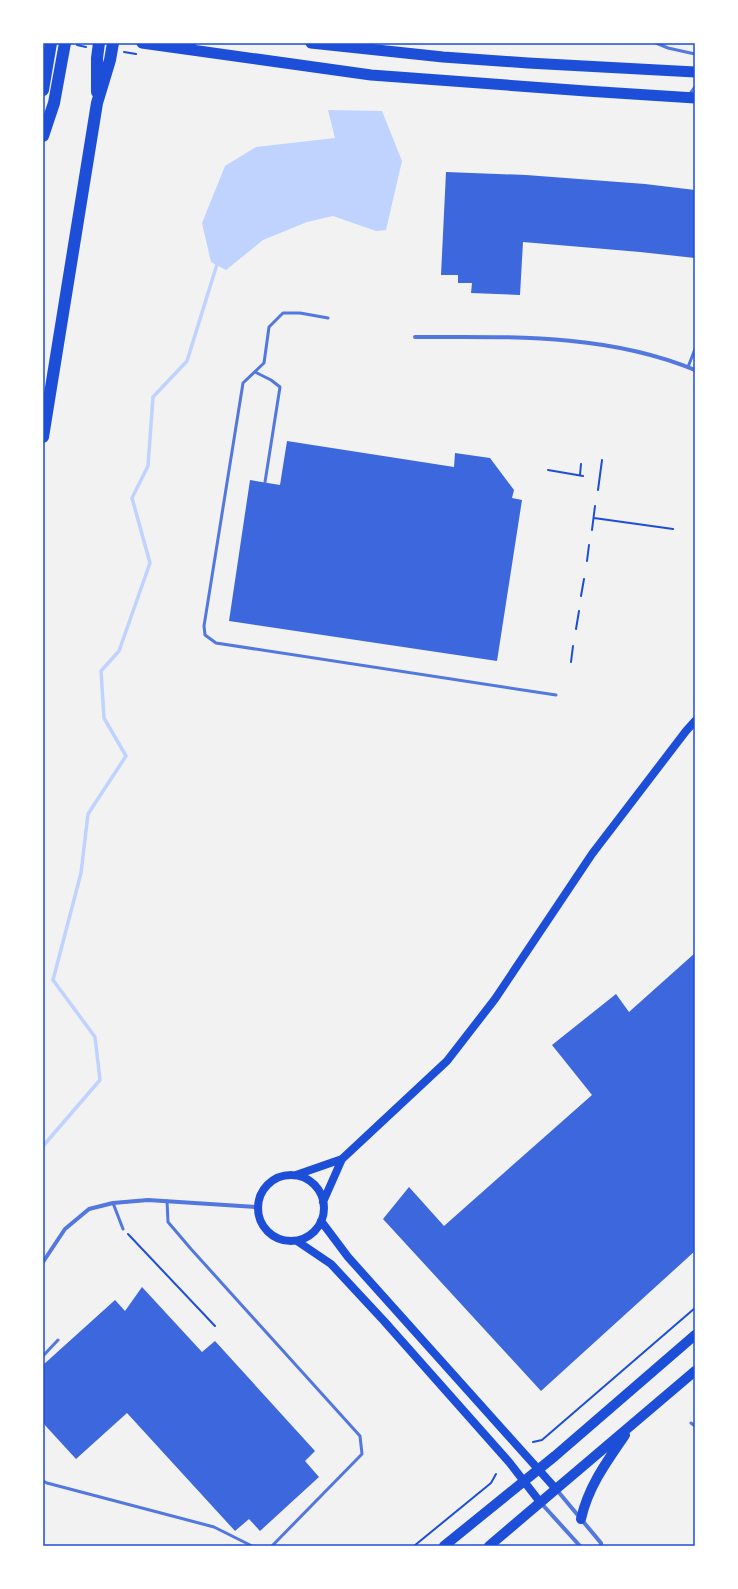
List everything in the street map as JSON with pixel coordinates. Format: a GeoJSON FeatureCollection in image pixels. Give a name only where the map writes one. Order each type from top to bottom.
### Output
{"type":"FeatureCollection","features":[{"type":"Feature","properties":{"kind":"highway"},"geometry":{"type":"LineString","coordinates":[[43,90],[51,43]]}},
{"type":"Feature","properties":{"kind":"highway"},"geometry":{"type":"LineString","coordinates":[[43,136],[54,102],[65,43]]}},
{"type":"Feature","properties":{"kind":"highway"},"geometry":{"type":"LineString","coordinates":[[97,103],[97,58],[99,43]]}},
{"type":"Feature","properties":{"kind":"highway"},"geometry":{"type":"LineString","coordinates":[[43,436],[97,103],[110,60],[113,43]]}},
{"type":"Feature","properties":{"kind":"highway"},"geometry":{"type":"LineString","coordinates":[[142,43],[161,46],[187,46],[371,75],[586,91],[692,97]]}},
{"type":"Feature","properties":{"kind":"highway"},"geometry":{"type":"LineString","coordinates":[[311,43],[451,58],[695,72]]}},
{"type":"Feature","properties":{"kind":"main road"},"geometry":{"type":"LineString","coordinates":[[296,1176],[342,1159],[447,1061],[495,999],[592,854],[695,721]]}},
{"type":"Feature","properties":{"kind":"main road"},"geometry":{"type":"LineString","coordinates":[[323,1202],[342,1159]]}},
{"type":"Feature","properties":{"kind":"main road"},"geometry":{"type":"LineString","coordinates":[[285,1176],[296,1176],[306,1179],[314,1184],[320,1192],[324,1212],[322,1221],[316,1230],[307,1237],[297,1241],[282,1240],[269,1233],[263,1226],[257,1207],[260,1196],[266,1186],[274,1179],[285,1176]]}},
{"type":"Feature","properties":{"kind":"main road"},"geometry":{"type":"LineString","coordinates":[[322,1221],[348,1257],[556,1489]]}},
{"type":"Feature","properties":{"kind":"main road"},"geometry":{"type":"LineString","coordinates":[[297,1241],[331,1264],[384,1321],[509,1462],[540,1502]]}},
{"type":"Feature","properties":{"kind":"main road"},"geometry":{"type":"LineString","coordinates":[[444,1546],[525,1481],[695,1335]]}},
{"type":"Feature","properties":{"kind":"main road"},"geometry":{"type":"LineString","coordinates":[[489,1546],[695,1371]]}},
{"type":"Feature","properties":{"kind":"main road"},"geometry":{"type":"LineString","coordinates":[[581,1519],[584,1503],[599,1474],[632,1425]]}},
{"type":"Feature","properties":{"kind":"street"},"geometry":{"type":"LineString","coordinates":[[415,337],[533,337],[575,341],[641,353],[695,370]]}},
{"type":"Feature","properties":{"kind":"street"},"geometry":{"type":"LineString","coordinates":[[43,1262],[66,1229],[89,1209],[113,1203],[148,1200],[257,1207]]}},
{"type":"Feature","properties":{"kind":"street"},"geometry":{"type":"LineString","coordinates":[[556,1489],[601,1543],[601,1546]]}},
{"type":"Feature","properties":{"kind":"street"},"geometry":{"type":"LineString","coordinates":[[540,1502],[580,1546]]}},
{"type":"Feature","properties":{"kind":"lane"},"geometry":{"type":"LineString","coordinates":[[656,43],[668,48],[695,54]]}},
{"type":"Feature","properties":{"kind":"lane"},"geometry":{"type":"LineString","coordinates":[[692,97],[695,87]]}},
{"type":"Feature","properties":{"kind":"lane"},"geometry":{"type":"LineString","coordinates":[[328,318],[300,313],[283,313],[269,327],[264,364],[243,383],[204,626],[205,636],[216,643],[556,695]]}},
{"type":"Feature","properties":{"kind":"lane"},"geometry":{"type":"LineString","coordinates":[[688,367],[695,349]]}},
{"type":"Feature","properties":{"kind":"lane"},"geometry":{"type":"LineString","coordinates":[[255,372],[271,380],[280,387],[265,482]]}},
{"type":"Feature","properties":{"kind":"lane"},"geometry":{"type":"LineString","coordinates":[[167,1201],[168,1222],[191,1250],[360,1436],[362,1454],[272,1546]]}},
{"type":"Feature","properties":{"kind":"lane"},"geometry":{"type":"LineString","coordinates":[[113,1203],[123,1229]]}},
{"type":"Feature","properties":{"kind":"lane"},"geometry":{"type":"LineString","coordinates":[[43,1356],[58,1340]]}},
{"type":"Feature","properties":{"kind":"lane"},"geometry":{"type":"LineString","coordinates":[[691,1423],[695,1426]]}},
{"type":"Feature","properties":{"kind":"lane"},"geometry":{"type":"LineString","coordinates":[[43,1481],[214,1527],[252,1546]]}},
{"type":"Feature","properties":{"kind":"path"},"geometry":{"type":"LineString","coordinates":[[598,490],[602,460]]}},
{"type":"Feature","properties":{"kind":"path"},"geometry":{"type":"LineString","coordinates":[[580,475],[581,464]]}},
{"type":"Feature","properties":{"kind":"path"},"geometry":{"type":"LineString","coordinates":[[548,470],[583,476]]}},
{"type":"Feature","properties":{"kind":"path"},"geometry":{"type":"LineString","coordinates":[[592,530],[595,506]]}},
{"type":"Feature","properties":{"kind":"path"},"geometry":{"type":"LineString","coordinates":[[594,518],[674,529]]}},
{"type":"Feature","properties":{"kind":"path"},"geometry":{"type":"LineString","coordinates":[[587,561],[589,545]]}},
{"type":"Feature","properties":{"kind":"path"},"geometry":{"type":"LineString","coordinates":[[581,596],[584,579]]}},
{"type":"Feature","properties":{"kind":"path"},"geometry":{"type":"LineString","coordinates":[[576,629],[579,611]]}},
{"type":"Feature","properties":{"kind":"path"},"geometry":{"type":"LineString","coordinates":[[571,662],[574,646]]}},
{"type":"Feature","properties":{"kind":"path"},"geometry":{"type":"LineString","coordinates":[[123,1229],[215,1326]]}},
{"type":"Feature","properties":{"kind":"path"},"geometry":{"type":"LineString","coordinates":[[533,1442],[542,1440],[695,1308]]}},
{"type":"Feature","properties":{"kind":"path"},"geometry":{"type":"LineString","coordinates":[[414,1546],[491,1483],[496,1474]]}},
{"type":"Feature","properties":{"kind":"water"},"geometry":{"type":"Polygon","coordinates":[[[328,110],[382,111],[402,161],[386,230],[376,231],[333,216],[307,222],[263,240],[226,270],[211,262],[202,223],[225,166],[256,147],[335,138],[328,110]]]}},
{"type":"Feature","properties":{"kind":"building"},"geometry":{"type":"Polygon","coordinates":[[[446,172],[526,175],[645,184],[695,190],[695,258],[523,242],[520,295],[471,293],[472,283],[458,283],[458,275],[441,275],[446,172]]]}},
{"type":"Feature","properties":{"kind":"building"},"geometry":{"type":"Polygon","coordinates":[[[287,441],[454,467],[455,453],[490,458],[514,490],[512,498],[522,500],[497,661],[229,621],[250,480],[280,485],[287,441]]]}},
{"type":"Feature","properties":{"kind":"building"},"geometry":{"type":"Polygon","coordinates":[[[695,953],[695,1251],[541,1391],[383,1219],[409,1187],[444,1226],[592,1095],[552,1045],[616,994],[629,1012],[695,953]]]}},
{"type":"Feature","properties":{"kind":"building"},"geometry":{"type":"Polygon","coordinates":[[[142,1287],[202,1352],[215,1341],[315,1451],[305,1461],[319,1477],[260,1531],[249,1519],[235,1531],[127,1413],[76,1459],[43,1423],[43,1365],[115,1300],[125,1311],[142,1287]]]}},
{"type":"Feature","properties":{"kind":"waterway"},"geometry":{"type":"LineString","coordinates":[[43,1146],[100,1080],[95,1037],[53,980],[81,873],[88,814],[126,756],[104,718],[101,671],[119,651],[150,563],[132,498],[148,466],[153,397],[187,361],[218,261]]}}]}
